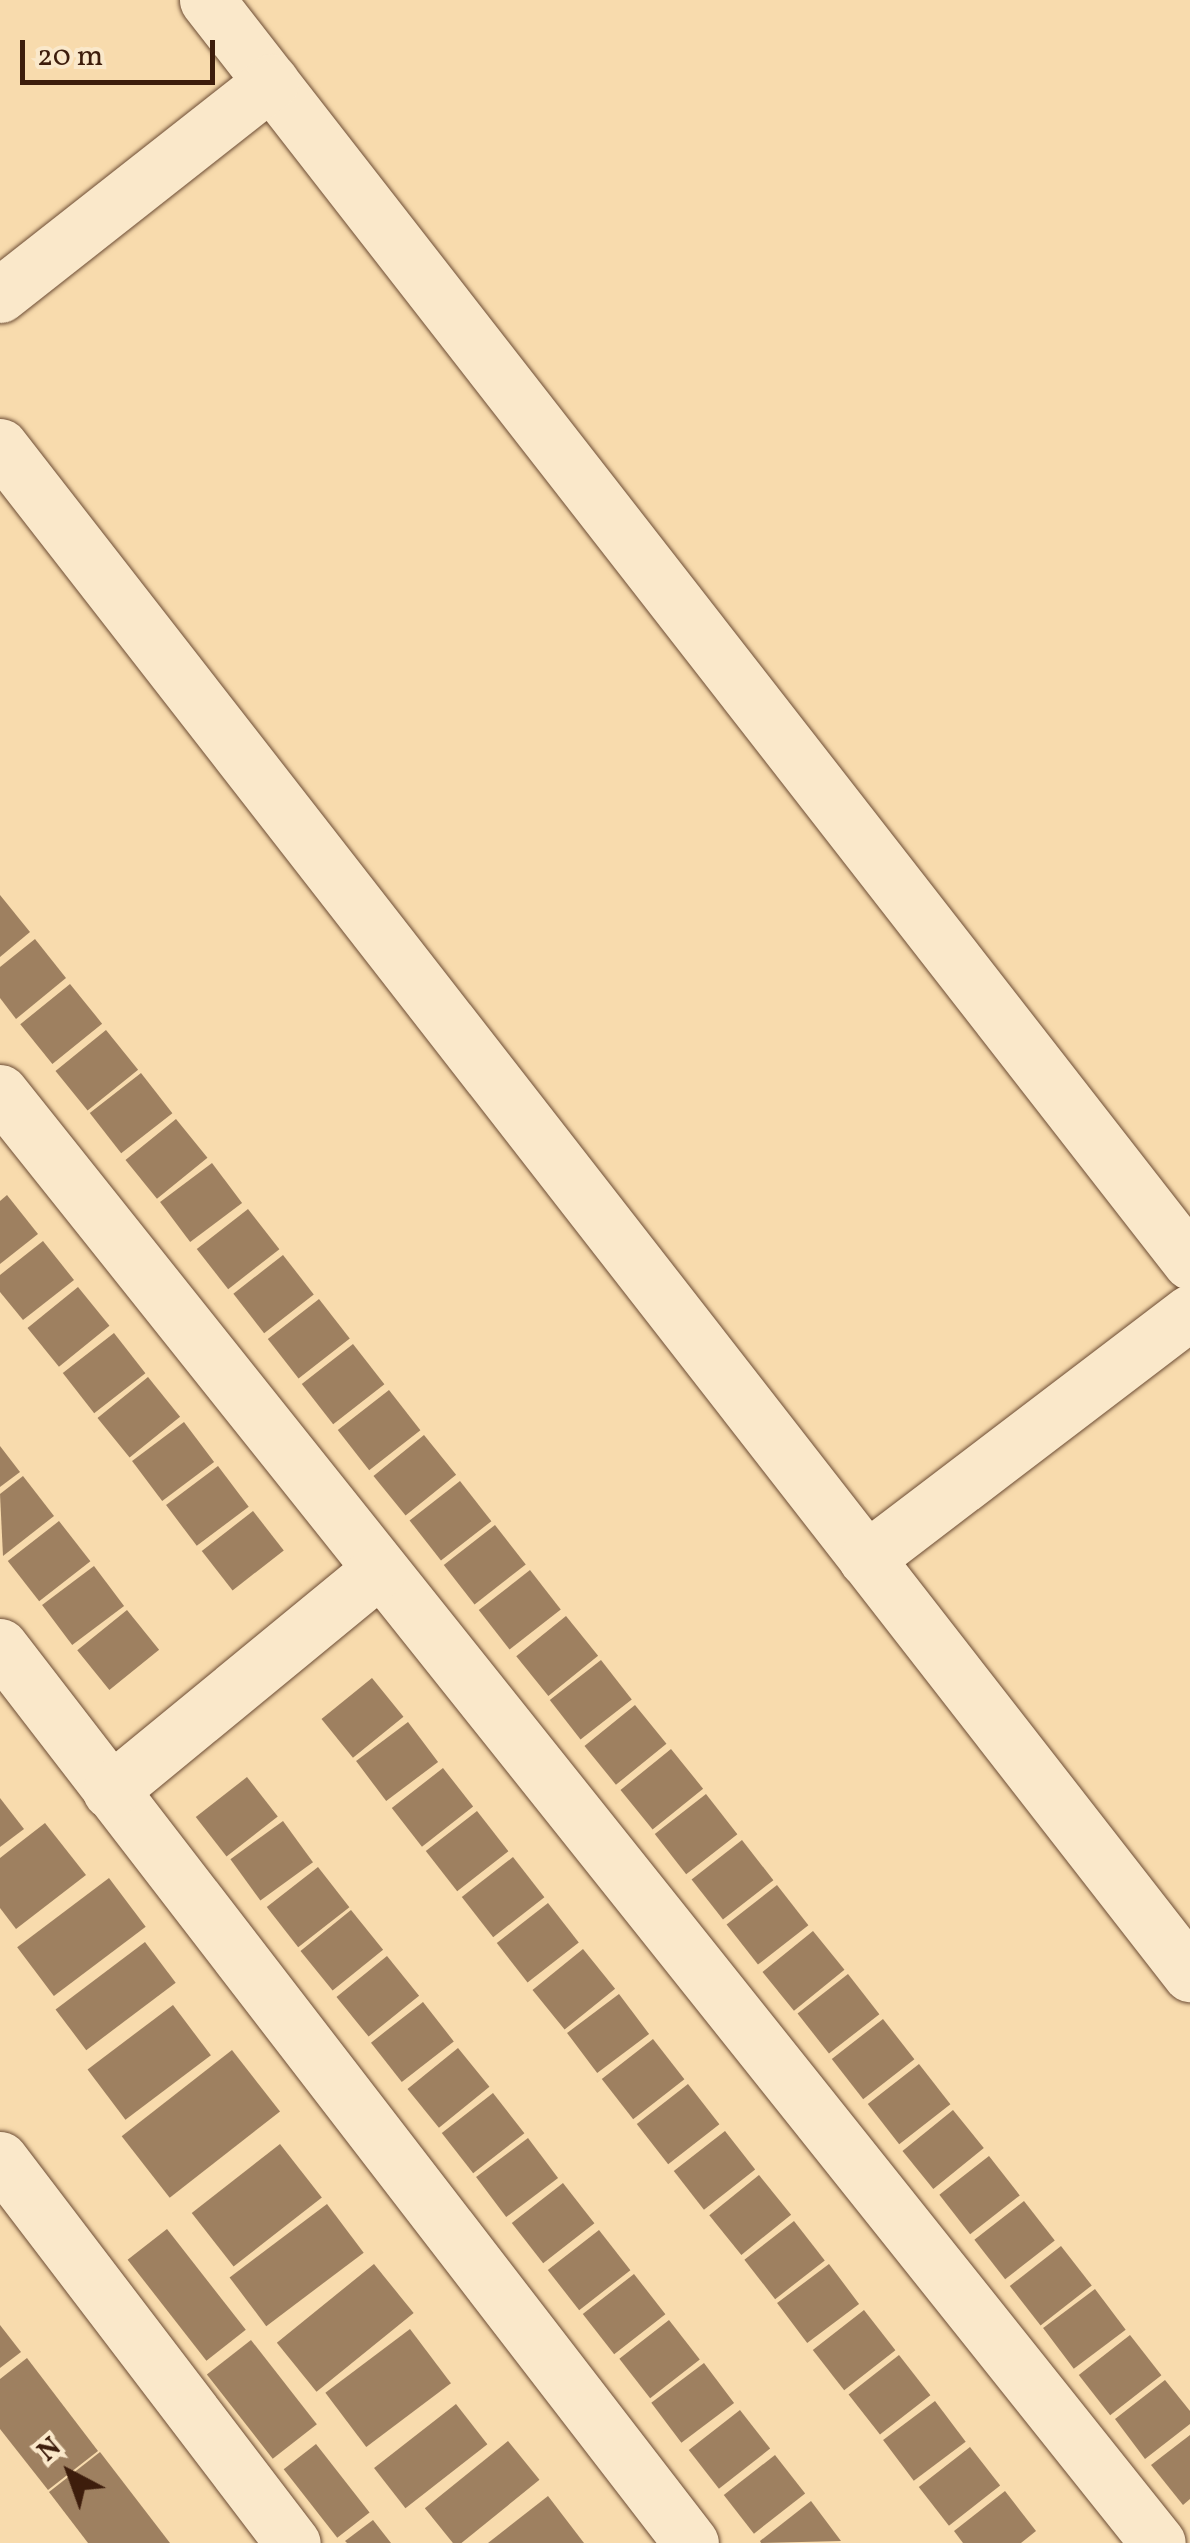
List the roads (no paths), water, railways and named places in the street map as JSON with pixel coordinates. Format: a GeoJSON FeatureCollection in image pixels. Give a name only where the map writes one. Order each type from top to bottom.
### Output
{"type":"FeatureCollection","features":[{"type":"Feature","properties":{"kind":"street"},"geometry":{"type":"LineString","coordinates":[[208,0],[1190,1262]]}},
{"type":"Feature","properties":{"kind":"street"},"geometry":{"type":"LineString","coordinates":[[0,295],[271,82]]}},
{"type":"Feature","properties":{"kind":"street"},"geometry":{"type":"LineString","coordinates":[[0,446],[1190,1974]]}},
{"type":"Feature","properties":{"kind":"street"},"geometry":{"type":"LineString","coordinates":[[0,1092],[1158,2543]]}},
{"type":"Feature","properties":{"kind":"street"},"geometry":{"type":"LineString","coordinates":[[866,1559],[1190,1312]]}},
{"type":"Feature","properties":{"kind":"street"},"geometry":{"type":"LineString","coordinates":[[110,1791],[379,1570]]}},
{"type":"Feature","properties":{"kind":"street"},"geometry":{"type":"LineString","coordinates":[[0,1646],[691,2543]]}},
{"type":"Feature","properties":{"kind":"street"},"geometry":{"type":"LineString","coordinates":[[0,2159],[293,2543]]}}]}
